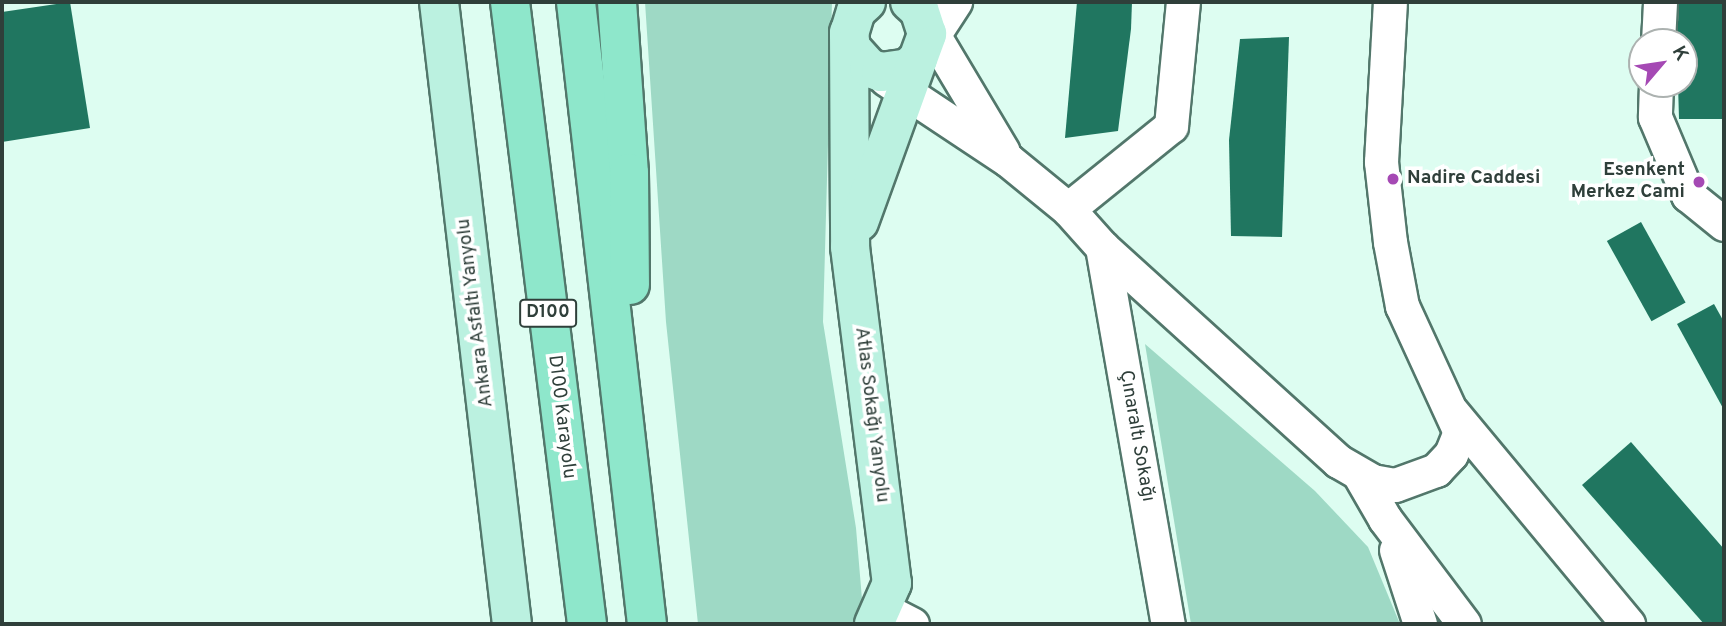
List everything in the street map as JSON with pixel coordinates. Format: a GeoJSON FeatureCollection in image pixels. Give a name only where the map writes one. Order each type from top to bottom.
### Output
{"type":"FeatureCollection","features":[{"type":"Feature","properties":{"kind":"highway","name":"D100 Karayolu"},"geometry":{"type":"LineString","coordinates":[[510,2],[586,624]]}},
{"type":"Feature","properties":{"kind":"highway"},"geometry":{"type":"LineString","coordinates":[[576,2],[648,624]]}},
{"type":"Feature","properties":{"kind":"highway"},"geometry":{"type":"LineString","coordinates":[[617,2],[629,173],[632,494]]}},
{"type":"Feature","properties":{"kind":"main road","name":"Ankara Asfaltı Yanyolu"},"geometry":{"type":"LineString","coordinates":[[439,2],[512,624]]}},
{"type":"Feature","properties":{"kind":"main road"},"geometry":{"type":"LineString","coordinates":[[855,13],[851,48],[869,68],[895,72],[923,28]]}},
{"type":"Feature","properties":{"kind":"main road","name":"Atlas Sokağı Yanyolu"},"geometry":{"type":"LineString","coordinates":[[855,13],[850,247],[893,612]]}},
{"type":"Feature","properties":{"kind":"main road","name":"Atlas Sokağı Yanyolu"},"geometry":{"type":"LineString","coordinates":[[850,247],[923,28]]}},
{"type":"Feature","properties":{"kind":"street"},"geometry":{"type":"LineString","coordinates":[[1068,209],[1171,126],[1183,2]]}},
{"type":"Feature","properties":{"kind":"street"},"geometry":{"type":"LineString","coordinates":[[923,28],[1008,160],[1068,209],[1102,247],[1338,461],[1359,474],[1395,485],[1436,470],[1451,454],[1460,432],[1402,306],[1390,242],[1381,162],[1390,2]]}},
{"type":"Feature","properties":{"kind":"street"},"geometry":{"type":"LineString","coordinates":[[1659,28],[1660,2]]}},
{"type":"Feature","properties":{"kind":"street"},"geometry":{"type":"LineString","coordinates":[[923,28],[1008,160]]}},
{"type":"Feature","properties":{"kind":"street"},"geometry":{"type":"LineString","coordinates":[[1655,98],[1654,117],[1688,195],[1724,221]]}},
{"type":"Feature","properties":{"kind":"street","name":"Çınaraltı Sokağı"},"geometry":{"type":"LineString","coordinates":[[1102,247],[1168,624]]}},
{"type":"Feature","properties":{"kind":"street"},"geometry":{"type":"LineString","coordinates":[[1452,412],[1628,624]]}},
{"type":"Feature","properties":{"kind":"street"},"geometry":{"type":"LineString","coordinates":[[1359,474],[1385,519],[1464,624]]}},
{"type":"Feature","properties":{"kind":"street"},"geometry":{"type":"LineString","coordinates":[[1385,519],[1420,624]]}},
{"type":"Feature","properties":{"kind":"green space"},"geometry":{"type":"Polygon","coordinates":[[[645,2],[832,2],[823,322],[856,528],[863,611],[854,624],[698,624],[666,322],[645,2]]]}},
{"type":"Feature","properties":{"kind":"green space"},"geometry":{"type":"Polygon","coordinates":[[[1145,344],[1315,491],[1368,547],[1400,624],[1191,624],[1145,344]]]}},
{"type":"Feature","properties":{"kind":"building"},"geometry":{"type":"Polygon","coordinates":[[[70,2],[90,128],[2,142],[2,12],[70,2]]]}},
{"type":"Feature","properties":{"kind":"building"},"geometry":{"type":"Polygon","coordinates":[[[1077,2],[1132,2],[1131,29],[1118,131],[1065,138],[1077,2]]]}},
{"type":"Feature","properties":{"kind":"building"},"geometry":{"type":"Polygon","coordinates":[[[1679,2],[1724,2],[1724,119],[1679,119],[1678,98],[1698,98],[1698,28],[1678,28],[1679,2]]]}},
{"type":"Feature","properties":{"kind":"building"},"geometry":{"type":"Polygon","coordinates":[[[1289,37],[1282,237],[1231,236],[1229,140],[1240,39],[1289,37]]]}},
{"type":"Feature","properties":{"kind":"building"},"geometry":{"type":"Polygon","coordinates":[[[1641,222],[1686,302],[1651,321],[1607,241],[1641,222]]]}},
{"type":"Feature","properties":{"kind":"building"},"geometry":{"type":"Polygon","coordinates":[[[1714,304],[1724,322],[1724,410],[1677,324],[1714,304]]]}},
{"type":"Feature","properties":{"kind":"building"},"geometry":{"type":"Polygon","coordinates":[[[1631,442],[1724,549],[1724,624],[1704,624],[1582,485],[1631,442]]]}},
{"type":"Feature","properties":{"kind":"place","name":"Nadire Caddesi"},"geometry":{"type":"Point","coordinates":[1393,179]}},
{"type":"Feature","properties":{"kind":"place","name":"Esenkent Merkez Cami"},"geometry":{"type":"Point","coordinates":[1699,182]}}]}
